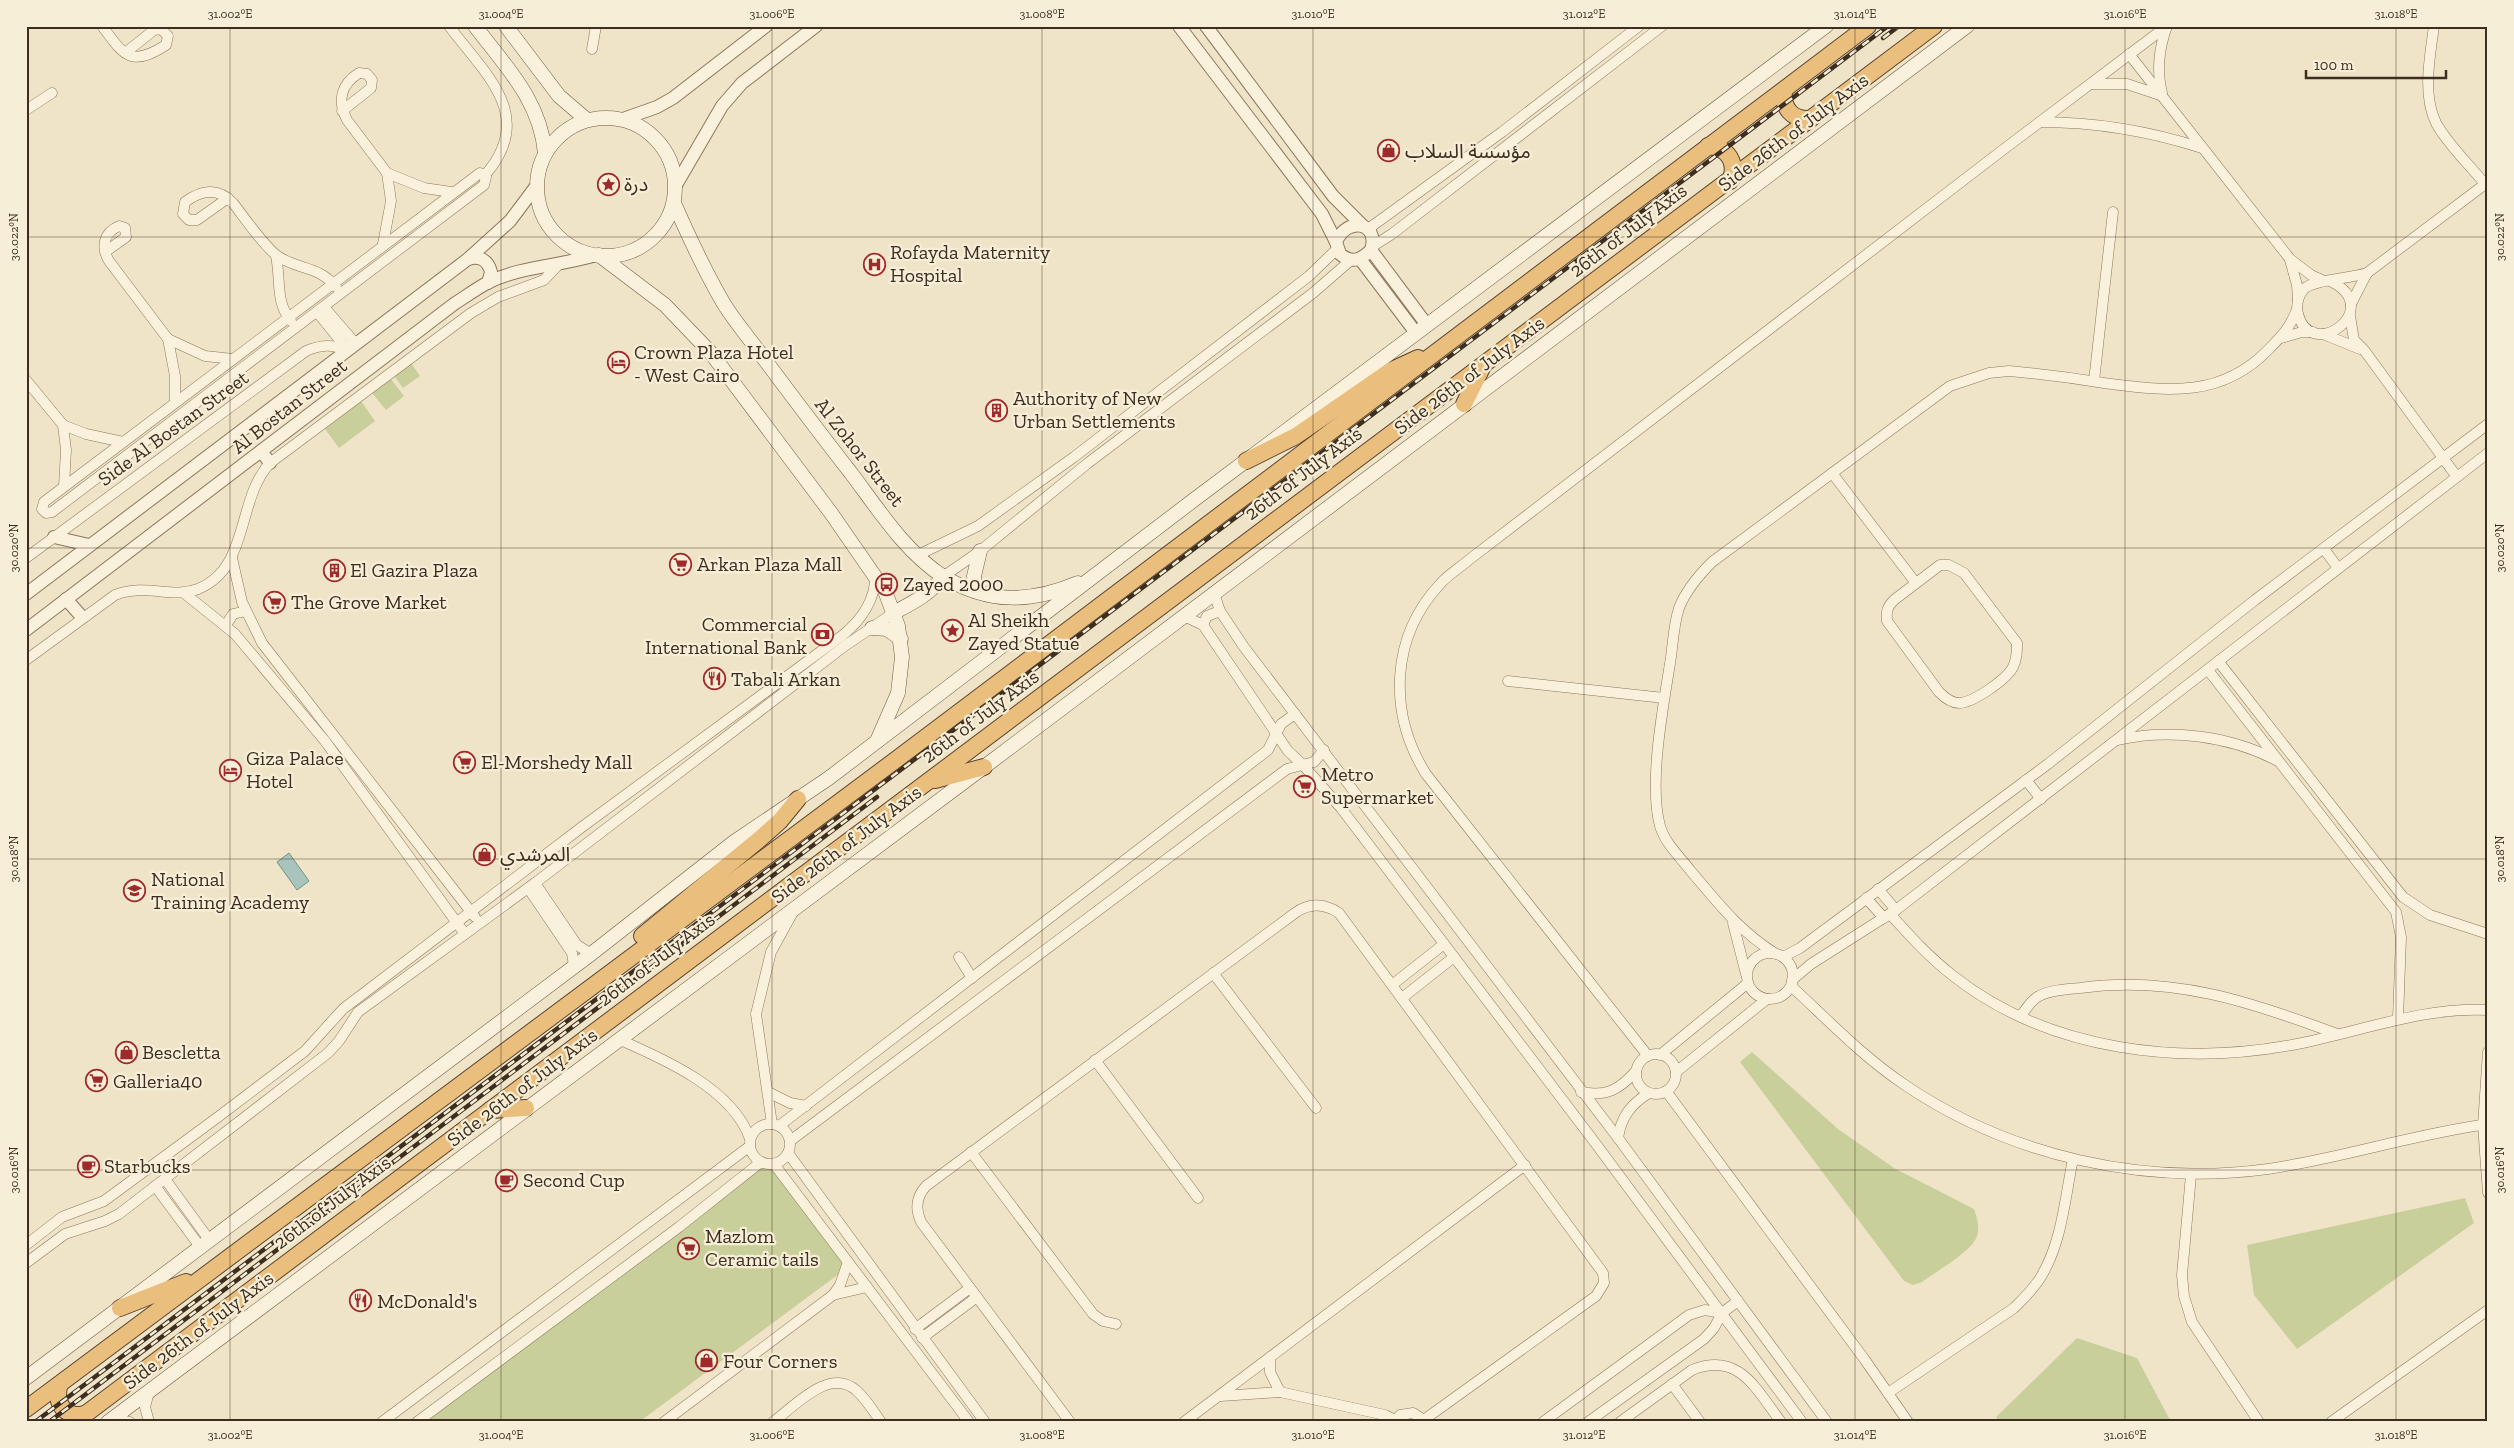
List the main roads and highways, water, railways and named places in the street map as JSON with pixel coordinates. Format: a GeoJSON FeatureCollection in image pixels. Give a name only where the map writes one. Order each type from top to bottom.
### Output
{"type":"FeatureCollection","features":[{"type":"Feature","properties":{"kind":"highway","name":"26th of July Axis"},"geometry":{"type":"LineString","coordinates":[[26,1409],[1868,26]]}},
{"type":"Feature","properties":{"kind":"highway","name":"26th of July Axis"},"geometry":{"type":"LineString","coordinates":[[80,1418],[1934,26]]}},
{"type":"Feature","properties":{"kind":"highway"},"geometry":{"type":"LineString","coordinates":[[1784,90],[1784,104],[1787,109],[1797,118],[1810,119]]}},
{"type":"Feature","properties":{"kind":"highway"},"geometry":{"type":"LineString","coordinates":[[1708,146],[1722,149],[1732,160],[1734,167],[1730,181]]}},
{"type":"Feature","properties":{"kind":"highway"},"geometry":{"type":"LineString","coordinates":[[1246,461],[1308,429],[1390,371],[1406,362],[1432,354]]}},
{"type":"Feature","properties":{"kind":"highway"},"geometry":{"type":"LineString","coordinates":[[1464,404],[1484,364]]}},
{"type":"Feature","properties":{"kind":"highway"},"geometry":{"type":"LineString","coordinates":[[928,781],[984,767]]}},
{"type":"Feature","properties":{"kind":"highway"},"geometry":{"type":"LineString","coordinates":[[613,970],[634,943],[766,834],[780,821],[798,799]]}},
{"type":"Feature","properties":{"kind":"highway"},"geometry":{"type":"LineString","coordinates":[[490,1110],[526,1108]]}},
{"type":"Feature","properties":{"kind":"highway"},"geometry":{"type":"LineString","coordinates":[[120,1308],[207,1274]]}},
{"type":"Feature","properties":{"kind":"highway"},"geometry":{"type":"LineString","coordinates":[[60,1384],[58,1399],[62,1408],[80,1418]]}},
{"type":"Feature","properties":{"kind":"main road"},"geometry":{"type":"LineString","coordinates":[[475,26],[531,101],[542,131],[546,153]]}},
{"type":"Feature","properties":{"kind":"main road"},"geometry":{"type":"LineString","coordinates":[[506,26],[559,96],[587,120]]}},
{"type":"Feature","properties":{"kind":"main road"},"geometry":{"type":"LineString","coordinates":[[26,1378],[591,954],[734,842],[876,743],[1809,33],[1826,26]]}},
{"type":"Feature","properties":{"kind":"main road","name":"Side 26th of July Axis"},"geometry":{"type":"LineString","coordinates":[[111,1420],[984,767],[1967,26]]}},
{"type":"Feature","properties":{"kind":"main road"},"geometry":{"type":"LineString","coordinates":[[597,255],[626,253],[642,246],[656,235],[667,220],[674,203],[676,185],[673,167],[660,144],[640,126],[623,120],[605,118],[587,120],[570,127],[556,139],[546,153],[539,169],[538,201],[552,229],[563,241],[576,249],[597,255],[665,304],[696,334],[831,513],[875,575],[895,612],[901,639],[902,657],[898,693],[876,743]]}},
{"type":"Feature","properties":{"kind":"main road","name":"Al Zohor Street"},"geometry":{"type":"LineString","coordinates":[[674,203],[703,265],[726,306],[876,506],[918,555],[944,576],[975,591],[999,597],[1026,598],[1051,594],[1097,575]]}},
{"type":"Feature","properties":{"kind":"main road"},"geometry":{"type":"LineString","coordinates":[[975,591],[974,576],[980,551]]}},
{"type":"Feature","properties":{"kind":"main road"},"geometry":{"type":"LineString","coordinates":[[895,612],[922,598],[935,588],[944,576]]}},
{"type":"Feature","properties":{"kind":"main road"},"geometry":{"type":"LineString","coordinates":[[872,628],[887,629],[901,639]]}},
{"type":"Feature","properties":{"kind":"water"},"geometry":{"type":"Polygon","coordinates":[[[289,853],[309,881],[297,890],[277,862],[289,853]]]}},
{"type":"Feature","properties":{"kind":"railway"},"geometry":{"type":"LineString","coordinates":[[35,1422],[1888,26]]}},
{"type":"Feature","properties":{"kind":"railway"},"geometry":{"type":"LineString","coordinates":[[1883,38],[1899,26]]}},
{"type":"Feature","properties":{"kind":"railway"},"geometry":{"type":"LineString","coordinates":[[49,1422],[877,797]]}},
{"type":"Feature","properties":{"kind":"place","name":"مؤسسة السلاب"},"geometry":{"type":"Point","coordinates":[1389,151]}},
{"type":"Feature","properties":{"kind":"place","name":"درة"},"geometry":{"type":"Point","coordinates":[608,184]}},
{"type":"Feature","properties":{"kind":"place","name":"Rofayda Maternity Hospital"},"geometry":{"type":"Point","coordinates":[874,264]}},
{"type":"Feature","properties":{"kind":"place","name":"Crown Plaza Hotel - West Cairo"},"geometry":{"type":"Point","coordinates":[618,363]}},
{"type":"Feature","properties":{"kind":"place","name":"Authority of New Urban Settlements"},"geometry":{"type":"Point","coordinates":[997,410]}},
{"type":"Feature","properties":{"kind":"place","name":"Arkan Plaza Mall"},"geometry":{"type":"Point","coordinates":[681,564]}},
{"type":"Feature","properties":{"kind":"place","name":"El Gazira Plaza"},"geometry":{"type":"Point","coordinates":[334,570]}},
{"type":"Feature","properties":{"kind":"place","name":"Zayed 2000"},"geometry":{"type":"Point","coordinates":[887,584]}},
{"type":"Feature","properties":{"kind":"place","name":"The Grove Market"},"geometry":{"type":"Point","coordinates":[275,602]}},
{"type":"Feature","properties":{"kind":"place","name":"Al Sheikh Zayed Statue"},"geometry":{"type":"Point","coordinates":[952,631]}},
{"type":"Feature","properties":{"kind":"place","name":"Commercial International Bank"},"geometry":{"type":"Point","coordinates":[823,635]}},
{"type":"Feature","properties":{"kind":"place","name":"Tabali Arkan"},"geometry":{"type":"Point","coordinates":[715,679]}},
{"type":"Feature","properties":{"kind":"place","name":"El-Morshedy Mall"},"geometry":{"type":"Point","coordinates":[465,762]}},
{"type":"Feature","properties":{"kind":"place","name":"Giza Palace Hotel"},"geometry":{"type":"Point","coordinates":[230,770]}},
{"type":"Feature","properties":{"kind":"place","name":"Metro Supermarket"},"geometry":{"type":"Point","coordinates":[1305,786]}},
{"type":"Feature","properties":{"kind":"place","name":"المرشدي"},"geometry":{"type":"Point","coordinates":[484,854]}},
{"type":"Feature","properties":{"kind":"place","name":"National Training Academy"},"geometry":{"type":"Point","coordinates":[135,891]}},
{"type":"Feature","properties":{"kind":"place","name":"Bescletta"},"geometry":{"type":"Point","coordinates":[126,1052]}},
{"type":"Feature","properties":{"kind":"place","name":"Galleria40"},"geometry":{"type":"Point","coordinates":[97,1081]}},
{"type":"Feature","properties":{"kind":"place","name":"Starbucks"},"geometry":{"type":"Point","coordinates":[88,1166]}},
{"type":"Feature","properties":{"kind":"place","name":"Second Cup"},"geometry":{"type":"Point","coordinates":[507,1180]}},
{"type":"Feature","properties":{"kind":"place","name":"Mazlom Ceramic tails"},"geometry":{"type":"Point","coordinates":[689,1248]}},
{"type":"Feature","properties":{"kind":"place","name":"McDonald's"},"geometry":{"type":"Point","coordinates":[361,1301]}},
{"type":"Feature","properties":{"kind":"place","name":"Four Corners"},"geometry":{"type":"Point","coordinates":[707,1361]}}]}
